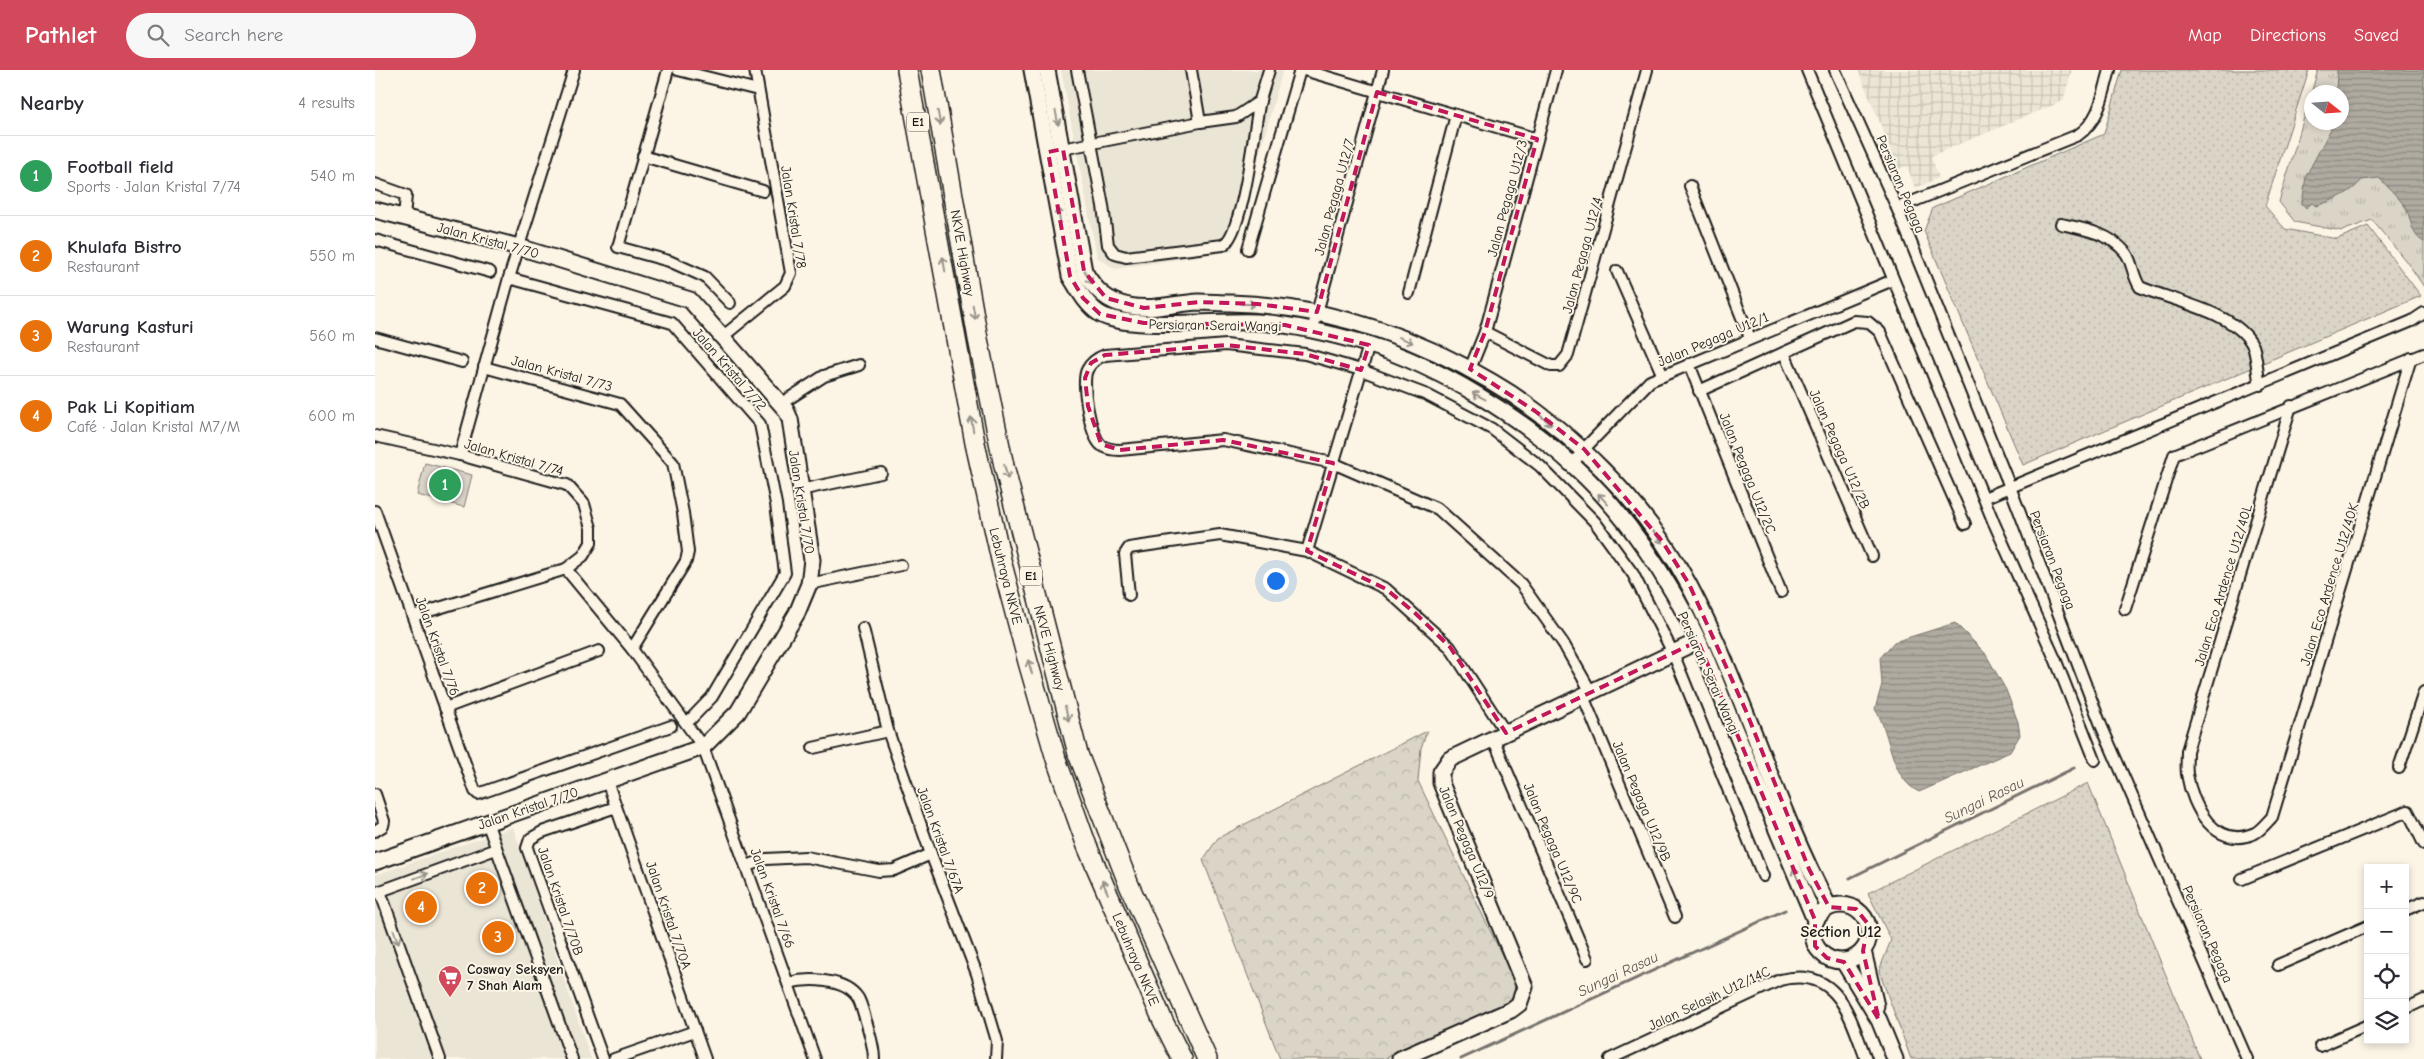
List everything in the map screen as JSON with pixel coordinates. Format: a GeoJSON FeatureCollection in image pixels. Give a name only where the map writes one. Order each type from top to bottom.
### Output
{"type":"FeatureCollection","features":[{"type":"Feature","properties":{"kind":"highway","name":"Lebuhraya NKVE"},"geometry":{"type":"LineString","coordinates":[[907,70],[975,443],[1002,564],[1028,662],[1055,759],[1087,846],[1163,1021],[1182,1059]]}},
{"type":"Feature","properties":{"kind":"highway","name":"NKVE Highway"},"geometry":{"type":"LineString","coordinates":[[931,70],[978,339],[1004,466],[1078,754],[1129,885],[1207,1059]]}},
{"type":"Feature","properties":{"kind":"street"},"geometry":{"type":"LineString","coordinates":[[460,455],[509,278],[574,70]]}},
{"type":"Feature","properties":{"kind":"street"},"geometry":{"type":"LineString","coordinates":[[668,70],[618,247],[669,261],[705,276],[730,303]]}},
{"type":"Feature","properties":{"kind":"street"},"geometry":{"type":"LineString","coordinates":[[678,70],[758,90]]}},
{"type":"Feature","properties":{"kind":"street","name":"Jalan Kristal 7/78"},"geometry":{"type":"LineString","coordinates":[[721,338],[785,286],[791,272],[755,70]]}},
{"type":"Feature","properties":{"kind":"street","name":"Persiaran Serai Wangi"},"geometry":{"type":"LineString","coordinates":[[1033,70],[1085,271],[1093,286],[1106,298],[1128,306],[1144,308],[1199,302],[1258,304],[1317,312],[1376,328],[1493,382],[1535,411],[1584,449],[1629,500],[1662,542],[1689,584],[1746,711],[1809,869],[1829,907]]}},
{"type":"Feature","properties":{"kind":"street","name":"Persiaran Serai Wangi"},"geometry":{"type":"LineString","coordinates":[[1047,70],[1070,276],[1083,298],[1100,314],[1125,322],[1257,322],[1312,331],[1369,345],[1400,357],[1484,398],[1524,426],[1572,465],[1615,512],[1647,552],[1673,593],[1698,641],[1815,920]]}},
{"type":"Feature","properties":{"kind":"street"},"geometry":{"type":"LineString","coordinates":[[1077,70],[1108,245],[1115,254],[1126,257],[1223,245],[1231,239],[1246,182],[1260,101],[1269,70]]}},
{"type":"Feature","properties":{"kind":"street"},"geometry":{"type":"LineString","coordinates":[[1191,70],[1200,122]]}},
{"type":"Feature","properties":{"kind":"street"},"geometry":{"type":"LineString","coordinates":[[1248,249],[1300,70]]}},
{"type":"Feature","properties":{"kind":"street"},"geometry":{"type":"LineString","coordinates":[[1304,70],[1537,139]]}},
{"type":"Feature","properties":{"kind":"street","name":"Jalan Pegaga U12/7"},"geometry":{"type":"LineString","coordinates":[[1312,331],[1383,70]]}},
{"type":"Feature","properties":{"kind":"street","name":"Jalan Pegaga U12/3"},"geometry":{"type":"LineString","coordinates":[[1470,370],[1485,332],[1556,70]]}},
{"type":"Feature","properties":{"kind":"street","name":"Jalan Pegaga U12/4"},"geometry":{"type":"LineString","coordinates":[[1485,332],[1551,366],[1559,366],[1569,356],[1647,70]]}},
{"type":"Feature","properties":{"kind":"street"},"geometry":{"type":"LineString","coordinates":[[1807,70],[1984,498],[2056,661],[2095,760]]}},
{"type":"Feature","properties":{"kind":"street","name":"Persiaran Pegaga"},"geometry":{"type":"LineString","coordinates":[[1835,70],[1897,208],[2010,487],[2101,725],[2247,1059]]}},
{"type":"Feature","properties":{"kind":"street"},"geometry":{"type":"LineString","coordinates":[[1897,208],[2078,134],[2089,127],[2098,111],[2110,70]]}},
{"type":"Feature","properties":{"kind":"street"},"geometry":{"type":"LineString","coordinates":[[1055,151],[1200,122],[1236,117],[1260,101]]}},
{"type":"Feature","properties":{"kind":"street"},"geometry":{"type":"LineString","coordinates":[[1409,292],[1456,115]]}},
{"type":"Feature","properties":{"kind":"street"},"geometry":{"type":"LineString","coordinates":[[643,156],[763,191]]}},
{"type":"Feature","properties":{"kind":"street"},"geometry":{"type":"LineString","coordinates":[[375,184],[406,195],[407,202],[404,218]]}},
{"type":"Feature","properties":{"kind":"street"},"geometry":{"type":"LineString","coordinates":[[1689,186],[1750,338]]}},
{"type":"Feature","properties":{"kind":"street","name":"Jalan Kristal 7/70"},"geometry":{"type":"LineString","coordinates":[[375,210],[519,247],[683,296],[690,300],[721,338],[782,403],[789,419],[812,560],[809,584],[797,613],[738,712],[703,747],[375,862]]}},
{"type":"Feature","properties":{"kind":"street"},"geometry":{"type":"LineString","coordinates":[[2061,224],[2092,230],[2126,252],[2133,277],[2140,287],[2222,318],[2238,328],[2253,346],[2260,385]]}},
{"type":"Feature","properties":{"kind":"street"},"geometry":{"type":"LineString","coordinates":[[375,240],[491,272]]}},
{"type":"Feature","properties":{"kind":"street"},"geometry":{"type":"LineString","coordinates":[[1617,271],[1663,376]]}},
{"type":"Feature","properties":{"kind":"street","name":"Jalan Kristal 7/72"},"geometry":{"type":"LineString","coordinates":[[509,278],[673,323],[760,424],[776,504],[785,573],[712,697],[687,723]]}},
{"type":"Feature","properties":{"kind":"street","name":"Jalan Pegaga U12/1"},"geometry":{"type":"LineString","coordinates":[[1572,465],[1584,449],[1650,381],[1893,280]]}},
{"type":"Feature","properties":{"kind":"street"},"geometry":{"type":"LineString","coordinates":[[1984,498],[2260,385],[2412,321],[2424,313]]}},
{"type":"Feature","properties":{"kind":"street"},"geometry":{"type":"LineString","coordinates":[[1699,391],[1854,320],[1868,322],[1880,332],[1965,524]]}},
{"type":"Feature","properties":{"kind":"street"},"geometry":{"type":"LineString","coordinates":[[375,338],[462,362]]}},
{"type":"Feature","properties":{"kind":"street","name":"Jalan Pegaga U12/9B"},"geometry":{"type":"LineString","coordinates":[[1361,370],[1305,354],[1226,345],[1105,356],[1091,364],[1085,378],[1088,406],[1096,438],[1101,444],[1113,450],[1223,440],[1333,463],[1438,509],[1521,584],[1563,643],[1587,694],[1675,917]]}},
{"type":"Feature","properties":{"kind":"street"},"geometry":{"type":"LineString","coordinates":[[1307,551],[1369,345]]}},
{"type":"Feature","properties":{"kind":"street","name":"Jalan Pegaga U12/2B"},"geometry":{"type":"LineString","coordinates":[[1783,353],[1872,556]]}},
{"type":"Feature","properties":{"kind":"street"},"geometry":{"type":"LineString","coordinates":[[2125,609],[2174,455],[2291,406],[2424,354]]}},
{"type":"Feature","properties":{"kind":"street","name":"Jalan Eco Ardence U12/40K"},"geometry":{"type":"LineString","coordinates":[[2272,817],[2411,358]]}},
{"type":"Feature","properties":{"kind":"street","name":"Jalan Pegaga U12/2C"},"geometry":{"type":"LineString","coordinates":[[1689,364],[1781,592]]}},
{"type":"Feature","properties":{"kind":"street"},"geometry":{"type":"LineString","coordinates":[[782,403],[824,376],[859,365]]}},
{"type":"Feature","properties":{"kind":"street","name":"Jalan Kristal 7/73"},"geometry":{"type":"LineString","coordinates":[[484,367],[615,402],[673,463],[683,513],[688,552],[686,561],[632,649]]}},
{"type":"Feature","properties":{"kind":"street"},"geometry":{"type":"LineString","coordinates":[[1361,370],[1427,395],[1492,429],[1539,466],[1595,522],[1633,574],[1673,653],[1763,876]]}},
{"type":"Feature","properties":{"kind":"street","name":"Jalan Eco Ardence U12/40L"},"geometry":{"type":"LineString","coordinates":[[2272,817],[2256,832],[2241,837],[2227,835],[2214,830],[2204,821],[2190,788],[2187,772],[2187,751],[2291,406]]}},
{"type":"Feature","properties":{"kind":"street","name":"Jalan Kristal 7/74"},"geometry":{"type":"LineString","coordinates":[[375,436],[460,455],[567,485],[584,504],[591,528],[591,543],[583,556],[566,569],[413,616]]}},
{"type":"Feature","properties":{"kind":"street"},"geometry":{"type":"LineString","coordinates":[[800,490],[881,473]]}},
{"type":"Feature","properties":{"kind":"street","name":"Jalan Kristal 7/76"},"geometry":{"type":"LineString","coordinates":[[376,517],[475,791],[479,794],[671,726]]}},
{"type":"Feature","properties":{"kind":"street","name":"Jalan Pegaga U12/9C"},"geometry":{"type":"LineString","coordinates":[[1129,595],[1125,554],[1129,548],[1220,535],[1307,551],[1386,589],[1451,647],[1500,736],[1587,959]]}},
{"type":"Feature","properties":{"kind":"street"},"geometry":{"type":"LineString","coordinates":[[809,584],[901,564]]}},
{"type":"Feature","properties":{"kind":"street","name":"Jalan Kristal 7/66"},"geometry":{"type":"LineString","coordinates":[[566,569],[632,649],[703,747],[815,1059]]}},
{"type":"Feature","properties":{"kind":"street","name":"Jalan Kristal 7/67A"},"geometry":{"type":"LineString","coordinates":[[863,628],[888,731],[931,854],[977,974],[997,1041],[996,1059]]}},
{"type":"Feature","properties":{"kind":"street","name":"Jalan Pegaga U12/9"},"geometry":{"type":"LineString","coordinates":[[1400,1059],[1511,1010],[1524,996],[1524,980],[1441,783],[1441,772],[1449,760],[1698,641]]}},
{"type":"Feature","properties":{"kind":"street"},"geometry":{"type":"LineString","coordinates":[[445,708],[599,651]]}},
{"type":"Feature","properties":{"kind":"street"},"geometry":{"type":"LineString","coordinates":[[2399,768],[2424,692]]}},
{"type":"Feature","properties":{"kind":"street"},"geometry":{"type":"LineString","coordinates":[[813,748],[888,731]]}},
{"type":"Feature","properties":{"kind":"street","name":"Jalan Kristal 7/70A"},"geometry":{"type":"LineString","coordinates":[[607,781],[705,1059]]}},
{"type":"Feature","properties":{"kind":"street"},"geometry":{"type":"LineString","coordinates":[[375,794],[384,821],[383,826],[375,830]]}},
{"type":"Feature","properties":{"kind":"street","name":"Jalan Kristal 7/70B"},"geometry":{"type":"LineString","coordinates":[[603,1059],[527,848],[530,839],[542,832],[616,806]]}},
{"type":"Feature","properties":{"kind":"street"},"geometry":{"type":"LineString","coordinates":[[2242,879],[2408,811],[2424,844]]}},
{"type":"Feature","properties":{"kind":"street"},"geometry":{"type":"LineString","coordinates":[[487,822],[571,1059]]}},
{"type":"Feature","properties":{"kind":"street"},"geometry":{"type":"LineString","coordinates":[[439,1059],[377,892],[496,849]]}},
{"type":"Feature","properties":{"kind":"street"},"geometry":{"type":"LineString","coordinates":[[747,866],[766,859],[799,857],[879,871],[894,870],[931,854]]}},
{"type":"Feature","properties":{"kind":"street"},"geometry":{"type":"LineString","coordinates":[[2407,909],[2424,902]]}},
{"type":"Feature","properties":{"kind":"street"},"geometry":{"type":"LineString","coordinates":[[1848,906],[1863,916],[1869,933],[1863,950],[1851,960],[1843,962],[1827,958],[1815,946],[1813,937],[1815,920],[1829,907],[1848,906]]}},
{"type":"Feature","properties":{"kind":"street"},"geometry":{"type":"LineString","coordinates":[[2278,965],[2364,928]]}},
{"type":"Feature","properties":{"kind":"street"},"geometry":{"type":"LineString","coordinates":[[1863,950],[1879,1020],[1895,1059]]}},
{"type":"Feature","properties":{"kind":"street"},"geometry":{"type":"LineString","coordinates":[[1843,962],[1879,1020]]}},
{"type":"Feature","properties":{"kind":"street","name":"Jalan Selasih U12/14C"},"geometry":{"type":"LineString","coordinates":[[1610,1059],[1792,976],[1816,981],[1836,992],[1843,1002],[1866,1059]]}},
{"type":"Feature","properties":{"kind":"street"},"geometry":{"type":"LineString","coordinates":[[788,984],[802,980],[817,980],[850,990],[858,998],[872,1043],[873,1059]]}},
{"type":"Feature","properties":{"kind":"street"},"geometry":{"type":"LineString","coordinates":[[2409,1006],[2424,1000]]}},
{"type":"Feature","properties":{"kind":"street"},"geometry":{"type":"LineString","coordinates":[[2320,1046],[2364,1027]]}},
{"type":"Feature","properties":{"kind":"street"},"geometry":{"type":"LineString","coordinates":[[614,1059],[695,1031]]}},
{"type":"Feature","properties":{"kind":"highlighted area"},"geometry":{"type":"Polygon","coordinates":[[[1377,92],[1537,139],[1485,332],[1470,369],[1535,411],[1584,449],[1662,541],[1689,584],[1746,711],[1809,869],[1829,907],[1856,909],[1868,924],[1863,951],[1879,1020],[1844,962],[1827,958],[1815,946],[1815,920],[1698,641],[1506,733],[1450,647],[1415,613],[1386,589],[1307,551],[1333,463],[1223,440],[1120,450],[1101,444],[1088,406],[1085,378],[1091,363],[1105,355],[1226,345],[1305,354],[1361,370],[1369,345],[1285,325],[1144,323],[1100,314],[1083,298],[1070,276],[1048,152],[1063,149],[1084,271],[1106,298],[1144,308],[1199,302],[1258,304],[1317,312],[1377,92]]]}},
{"type":"Feature","properties":{"kind":"shaded area"},"geometry":{"type":"Polygon","coordinates":[[[1061,70],[1283,70],[1232,251],[1115,269],[1097,257],[1061,70]]]}},
{"type":"Feature","properties":{"kind":"shaded area"},"geometry":{"type":"Polygon","coordinates":[[[1858,70],[2072,70],[2063,101],[1931,156],[1939,178],[1915,188],[1907,166],[1899,169],[1858,70]]]}},
{"type":"Feature","properties":{"kind":"shaded area"},"geometry":{"type":"Polygon","coordinates":[[[2337,70],[2424,70],[2424,242],[2419,239],[2413,230],[2407,209],[2379,178],[2362,180],[2347,193],[2316,206],[2312,203],[2306,208],[2302,204],[2306,176],[2330,130],[2349,130],[2349,85],[2336,85],[2337,70]]]}},
{"type":"Feature","properties":{"kind":"shaded area"},"geometry":{"type":"Polygon","coordinates":[[[1955,623],[1985,653],[2006,690],[2018,722],[2020,735],[2010,752],[1919,792],[1909,785],[1896,766],[1881,719],[1875,709],[1882,684],[1880,658],[1894,642],[1955,623]]]}},
{"type":"Feature","properties":{"kind":"shaded area"},"geometry":{"type":"Polygon","coordinates":[[[513,827],[591,1059],[375,1059],[375,875],[513,827]]]}},
{"type":"Feature","properties":{"kind":"green space"},"geometry":{"type":"Polygon","coordinates":[[[2122,70],[2309,70],[2265,206],[2285,229],[2337,239],[2368,226],[2421,296],[2023,465],[1924,231],[1933,208],[2104,134],[2122,70]]]}},
{"type":"Feature","properties":{"kind":"green space"},"geometry":{"type":"Polygon","coordinates":[[[2318,70],[2424,70],[2424,287],[2410,266],[2372,220],[2342,231],[2295,222],[2279,202],[2304,118],[2304,130],[2349,130],[2349,85],[2313,85],[2318,70]]]}},
{"type":"Feature","properties":{"kind":"green space"},"geometry":{"type":"Polygon","coordinates":[[[425,463],[472,475],[464,507],[417,495],[425,463]]]}},
{"type":"Feature","properties":{"kind":"green space"},"geometry":{"type":"Polygon","coordinates":[[[1427,731],[1421,748],[1418,781],[1514,980],[1515,993],[1507,1003],[1384,1059],[1280,1059],[1203,860],[1218,838],[1427,731]]]}},
{"type":"Feature","properties":{"kind":"green space"},"geometry":{"type":"Polygon","coordinates":[[[2088,783],[2200,1059],[1911,1059],[1879,971],[1891,940],[1868,893],[2088,783]]]}},
{"type":"Feature","properties":{"kind":"waterway","name":"Sungai Rasau"},"geometry":{"type":"LineString","coordinates":[[1850,878],[2074,768]]}},
{"type":"Feature","properties":{"kind":"waterway","name":"Sungai Rasau"},"geometry":{"type":"LineString","coordinates":[[1461,1059],[1785,910]]}},
{"type":"Feature","properties":{"kind":"place","name":"Football field"},"geometry":{"type":"Point","coordinates":[445,485]}},
{"type":"Feature","properties":{"kind":"place","name":"Khulafa Bistro"},"geometry":{"type":"Point","coordinates":[482,888]}},
{"type":"Feature","properties":{"kind":"place","name":"Pak Li Kopitiam"},"geometry":{"type":"Point","coordinates":[421,907]}},
{"type":"Feature","properties":{"kind":"place","name":"Warung Kasturi"},"geometry":{"type":"Point","coordinates":[498,937]}},
{"type":"Feature","properties":{"kind":"place","name":"Cosway Seksyen 7 Shah Alam"},"geometry":{"type":"Point","coordinates":[450,998]}},
{"type":"Feature","properties":{"kind":"district","name":"Section U12"},"geometry":{"type":"Point","coordinates":[1841,931]}}]}
